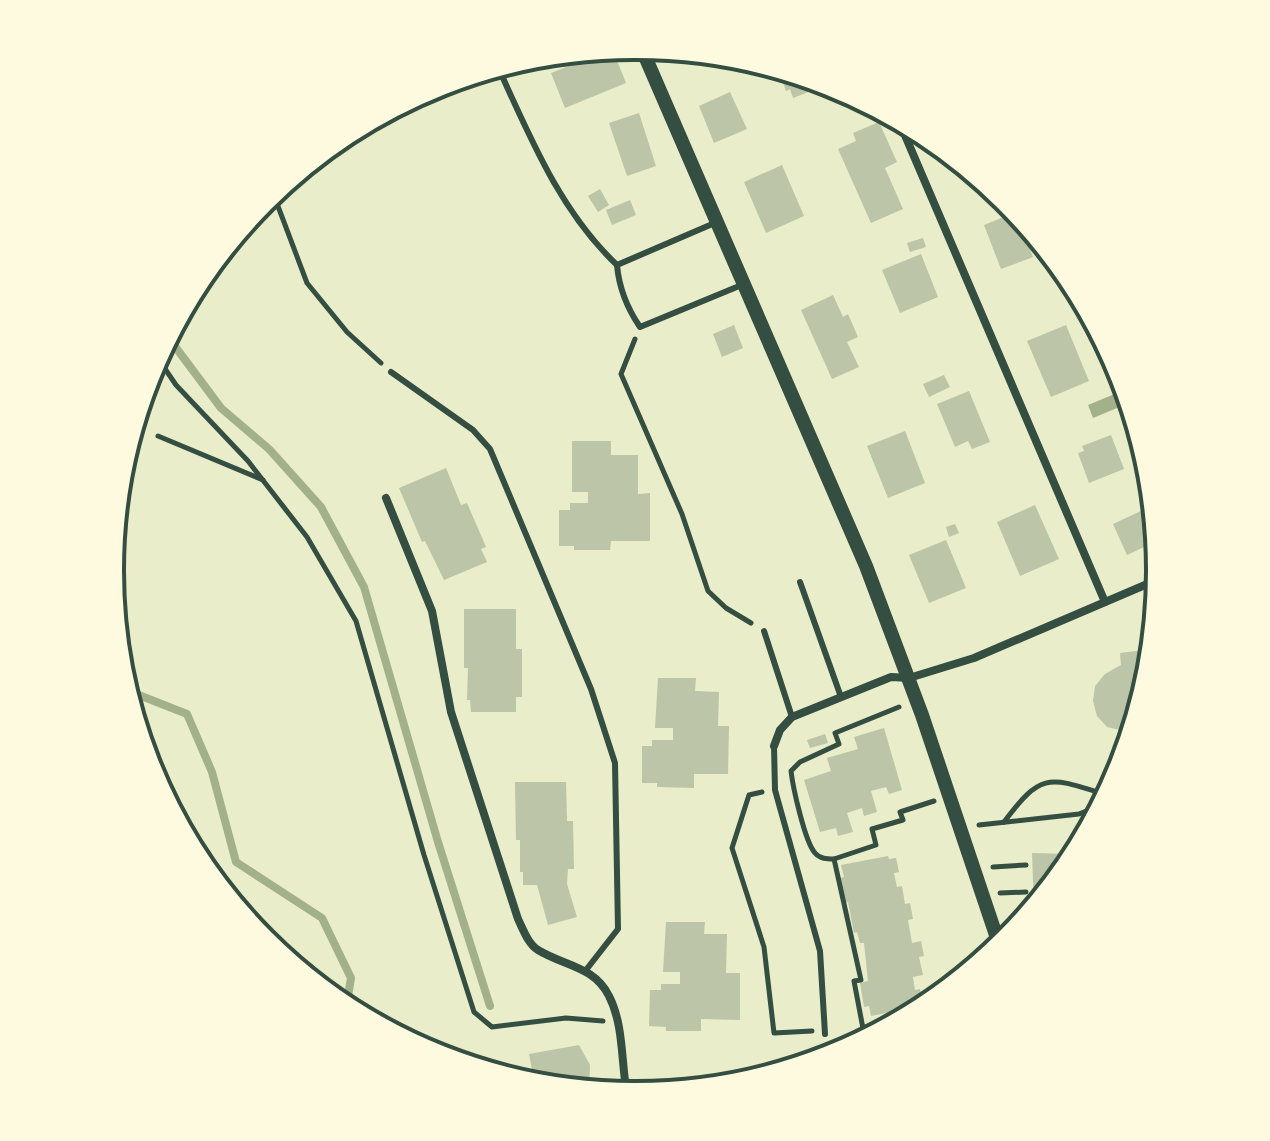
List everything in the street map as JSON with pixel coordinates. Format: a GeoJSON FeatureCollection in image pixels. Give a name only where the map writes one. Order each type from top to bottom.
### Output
{"type":"FeatureCollection","features":[{"type":"Feature","properties":{"kind":"street"},"geometry":{"type":"LineString","coordinates":[[647,60],[866,566],[962,827],[995,932]]}},
{"type":"Feature","properties":{"kind":"street"},"geometry":{"type":"LineString","coordinates":[[906,138],[1105,602]]}},
{"type":"Feature","properties":{"kind":"street"},"geometry":{"type":"LineString","coordinates":[[386,498],[432,611],[451,712],[518,919],[535,949],[586,970],[609,996],[618,1022],[625,1081]]}},
{"type":"Feature","properties":{"kind":"street"},"geometry":{"type":"LineString","coordinates":[[774,746],[780,730],[792,717],[891,677],[909,678],[974,658],[1145,585]]}},
{"type":"Feature","properties":{"kind":"lane"},"geometry":{"type":"LineString","coordinates":[[503,77],[551,178],[593,242],[617,265],[619,283],[630,313],[640,327],[744,284]]}},
{"type":"Feature","properties":{"kind":"lane"},"geometry":{"type":"LineString","coordinates":[[617,265],[717,222]]}},
{"type":"Feature","properties":{"kind":"lane"},"geometry":{"type":"LineString","coordinates":[[391,372],[473,430],[490,449],[591,689],[615,763],[618,929],[586,970]]}},
{"type":"Feature","properties":{"kind":"lane"},"geometry":{"type":"LineString","coordinates":[[800,582],[841,697]]}},
{"type":"Feature","properties":{"kind":"lane"},"geometry":{"type":"LineString","coordinates":[[764,631],[792,717]]}},
{"type":"Feature","properties":{"kind":"lane"},"geometry":{"type":"LineString","coordinates":[[774,746],[775,790],[820,951],[825,1032]]}},
{"type":"Feature","properties":{"kind":"path"},"geometry":{"type":"LineString","coordinates":[[278,206],[307,283],[347,332],[391,372]]}},
{"type":"Feature","properties":{"kind":"path"},"geometry":{"type":"LineString","coordinates":[[640,327],[621,374],[682,514],[708,591],[726,608],[764,631]]}},
{"type":"Feature","properties":{"kind":"path"},"geometry":{"type":"LineString","coordinates":[[166,370],[176,385],[248,461],[307,537],[356,621],[424,855],[474,1012],[492,1027],[566,1018],[618,1022]]}},
{"type":"Feature","properties":{"kind":"path"},"geometry":{"type":"LineString","coordinates":[[158,436],[264,481]]}},
{"type":"Feature","properties":{"kind":"path"},"geometry":{"type":"LineString","coordinates":[[902,705],[835,733],[839,744],[800,762],[791,771],[809,842],[815,853],[824,859],[834,859],[876,845],[872,829],[903,820],[900,812],[936,801]]}},
{"type":"Feature","properties":{"kind":"path"},"geometry":{"type":"LineString","coordinates":[[1003,823],[1025,794],[1044,783],[1062,781],[1095,791]]}},
{"type":"Feature","properties":{"kind":"path"},"geometry":{"type":"LineString","coordinates":[[775,790],[749,795],[732,848],[764,947],[774,1033],[825,1032]]}},
{"type":"Feature","properties":{"kind":"path"},"geometry":{"type":"LineString","coordinates":[[962,827],[1085,812]]}},
{"type":"Feature","properties":{"kind":"path"},"geometry":{"type":"LineString","coordinates":[[834,859],[861,980],[854,981],[863,1027]]}},
{"type":"Feature","properties":{"kind":"path"},"geometry":{"type":"LineString","coordinates":[[992,867],[1026,865]]}},
{"type":"Feature","properties":{"kind":"shaded area"},"geometry":{"type":"Polygon","coordinates":[[[1114,394],[1118,407],[1093,418],[1088,405],[1114,394]]]}},
{"type":"Feature","properties":{"kind":"building"},"geometry":{"type":"Polygon","coordinates":[[[617,61],[626,83],[565,108],[551,73],[575,63],[617,61]]]}},
{"type":"Feature","properties":{"kind":"building"},"geometry":{"type":"Polygon","coordinates":[[[783,82],[810,91],[793,98],[790,89],[786,91],[783,82]]]}},
{"type":"Feature","properties":{"kind":"building"},"geometry":{"type":"Polygon","coordinates":[[[730,92],[747,129],[714,143],[699,106],[730,92]]]}},
{"type":"Feature","properties":{"kind":"building"},"geometry":{"type":"Polygon","coordinates":[[[639,113],[656,166],[627,176],[609,123],[639,113]]]}},
{"type":"Feature","properties":{"kind":"building"},"geometry":{"type":"Polygon","coordinates":[[[879,122],[897,162],[885,168],[903,209],[871,223],[838,149],[856,141],[853,133],[879,122]]]}},
{"type":"Feature","properties":{"kind":"building"},"geometry":{"type":"Polygon","coordinates":[[[782,165],[804,216],[766,233],[744,182],[782,165]]]}},
{"type":"Feature","properties":{"kind":"building"},"geometry":{"type":"Polygon","coordinates":[[[600,189],[609,205],[598,212],[588,196],[600,189]]]}},
{"type":"Feature","properties":{"kind":"building"},"geometry":{"type":"Polygon","coordinates":[[[630,200],[636,215],[612,225],[606,210],[630,200]]]}},
{"type":"Feature","properties":{"kind":"building"},"geometry":{"type":"Polygon","coordinates":[[[1003,217],[1029,246],[1033,257],[1001,269],[984,225],[1003,217]]]}},
{"type":"Feature","properties":{"kind":"building"},"geometry":{"type":"Polygon","coordinates":[[[923,238],[926,247],[910,252],[907,243],[923,238]]]}},
{"type":"Feature","properties":{"kind":"building"},"geometry":{"type":"Polygon","coordinates":[[[921,254],[938,297],[900,313],[882,270],[921,254]]]}},
{"type":"Feature","properties":{"kind":"building"},"geometry":{"type":"Polygon","coordinates":[[[833,295],[843,317],[848,314],[858,337],[847,342],[859,367],[832,379],[801,310],[833,295]]]}},
{"type":"Feature","properties":{"kind":"building"},"geometry":{"type":"Polygon","coordinates":[[[734,325],[743,348],[722,357],[713,334],[734,325]]]}},
{"type":"Feature","properties":{"kind":"building"},"geometry":{"type":"Polygon","coordinates":[[[1066,325],[1089,381],[1051,397],[1027,341],[1066,325]]]}},
{"type":"Feature","properties":{"kind":"building"},"geometry":{"type":"Polygon","coordinates":[[[944,375],[950,387],[929,397],[923,384],[944,375]]]}},
{"type":"Feature","properties":{"kind":"building"},"geometry":{"type":"Polygon","coordinates":[[[969,391],[990,442],[972,449],[968,441],[955,447],[937,404],[969,391]]]}},
{"type":"Feature","properties":{"kind":"building"},"geometry":{"type":"Polygon","coordinates":[[[905,431],[925,483],[888,498],[867,446],[905,431]]]}},
{"type":"Feature","properties":{"kind":"building"},"geometry":{"type":"Polygon","coordinates":[[[1111,435],[1124,469],[1089,483],[1078,453],[1084,451],[1082,446],[1111,435]]]}},
{"type":"Feature","properties":{"kind":"building"},"geometry":{"type":"Polygon","coordinates":[[[572,441],[611,441],[611,455],[638,455],[638,494],[650,493],[650,541],[611,541],[610,550],[574,550],[574,546],[559,546],[559,510],[570,510],[570,503],[588,503],[588,492],[572,492],[572,441]]]}},
{"type":"Feature","properties":{"kind":"building"},"geometry":{"type":"Polygon","coordinates":[[[446,468],[461,505],[467,503],[486,547],[481,549],[487,562],[444,580],[425,541],[422,542],[399,488],[446,468]]]}},
{"type":"Feature","properties":{"kind":"building"},"geometry":{"type":"Polygon","coordinates":[[[1035,505],[1059,559],[1020,576],[997,522],[1035,505]]]}},
{"type":"Feature","properties":{"kind":"building"},"geometry":{"type":"Polygon","coordinates":[[[1142,511],[1145,547],[1127,555],[1113,524],[1142,511]]]}},
{"type":"Feature","properties":{"kind":"building"},"geometry":{"type":"Polygon","coordinates":[[[955,524],[959,533],[949,537],[946,527],[955,524]]]}},
{"type":"Feature","properties":{"kind":"building"},"geometry":{"type":"Polygon","coordinates":[[[946,540],[966,588],[929,603],[909,555],[946,540]]]}},
{"type":"Feature","properties":{"kind":"building"},"geometry":{"type":"Polygon","coordinates":[[[464,609],[516,609],[516,649],[522,649],[522,697],[516,697],[516,712],[471,712],[470,700],[467,700],[468,668],[464,668],[464,609]]]}},
{"type":"Feature","properties":{"kind":"building"},"geometry":{"type":"Polygon","coordinates":[[[1139,651],[1120,730],[1107,727],[1097,716],[1093,701],[1095,686],[1105,674],[1121,665],[1120,653],[1139,651]]]}},
{"type":"Feature","properties":{"kind":"building"},"geometry":{"type":"Polygon","coordinates":[[[658,678],[696,678],[695,691],[719,692],[718,726],[729,726],[728,774],[694,774],[694,788],[657,787],[657,783],[642,783],[642,746],[652,746],[652,740],[673,740],[673,728],[655,728],[658,678]]]}},
{"type":"Feature","properties":{"kind":"building"},"geometry":{"type":"Polygon","coordinates":[[[884,728],[902,790],[889,794],[886,787],[871,791],[877,812],[864,816],[862,808],[847,813],[853,832],[838,836],[836,828],[820,832],[804,780],[831,771],[827,758],[858,749],[854,737],[884,728]]]}},
{"type":"Feature","properties":{"kind":"building"},"geometry":{"type":"Polygon","coordinates":[[[825,734],[828,743],[810,748],[807,740],[825,734]]]}},
{"type":"Feature","properties":{"kind":"building"},"geometry":{"type":"Polygon","coordinates":[[[515,782],[566,782],[567,821],[573,821],[574,869],[568,869],[567,884],[577,917],[548,925],[537,885],[523,885],[520,840],[516,840],[515,782]]]}},
{"type":"Feature","properties":{"kind":"building"},"geometry":{"type":"Polygon","coordinates":[[[1032,853],[1059,854],[1040,881],[1033,889],[1032,853]]]}},
{"type":"Feature","properties":{"kind":"building"},"geometry":{"type":"Polygon","coordinates":[[[888,856],[889,859],[896,858],[899,872],[894,873],[897,887],[902,886],[905,904],[910,903],[913,919],[908,920],[912,943],[921,941],[924,956],[919,957],[923,975],[913,977],[915,990],[920,989],[921,994],[892,1012],[871,1016],[869,1006],[864,1007],[860,983],[868,981],[864,943],[860,943],[857,932],[854,933],[848,902],[845,903],[841,865],[888,856]]]}},
{"type":"Feature","properties":{"kind":"building"},"geometry":{"type":"Polygon","coordinates":[[[666,922],[705,922],[704,934],[727,934],[726,973],[740,973],[740,1020],[701,1019],[701,1031],[666,1031],[666,1027],[649,1026],[650,990],[661,990],[661,984],[680,984],[680,972],[663,972],[666,922]]]}},
{"type":"Feature","properties":{"kind":"building"},"geometry":{"type":"Polygon","coordinates":[[[579,1045],[590,1065],[589,1079],[532,1070],[529,1054],[579,1045]]]}},
{"type":"Feature","properties":{"kind":"waterway"},"geometry":{"type":"LineString","coordinates":[[176,347],[221,408],[269,449],[321,507],[364,587],[438,842],[490,1006]]}},
{"type":"Feature","properties":{"kind":"waterway"},"geometry":{"type":"LineString","coordinates":[[140,696],[187,714],[212,772],[236,862],[322,918],[351,978],[348,993]]}}]}
